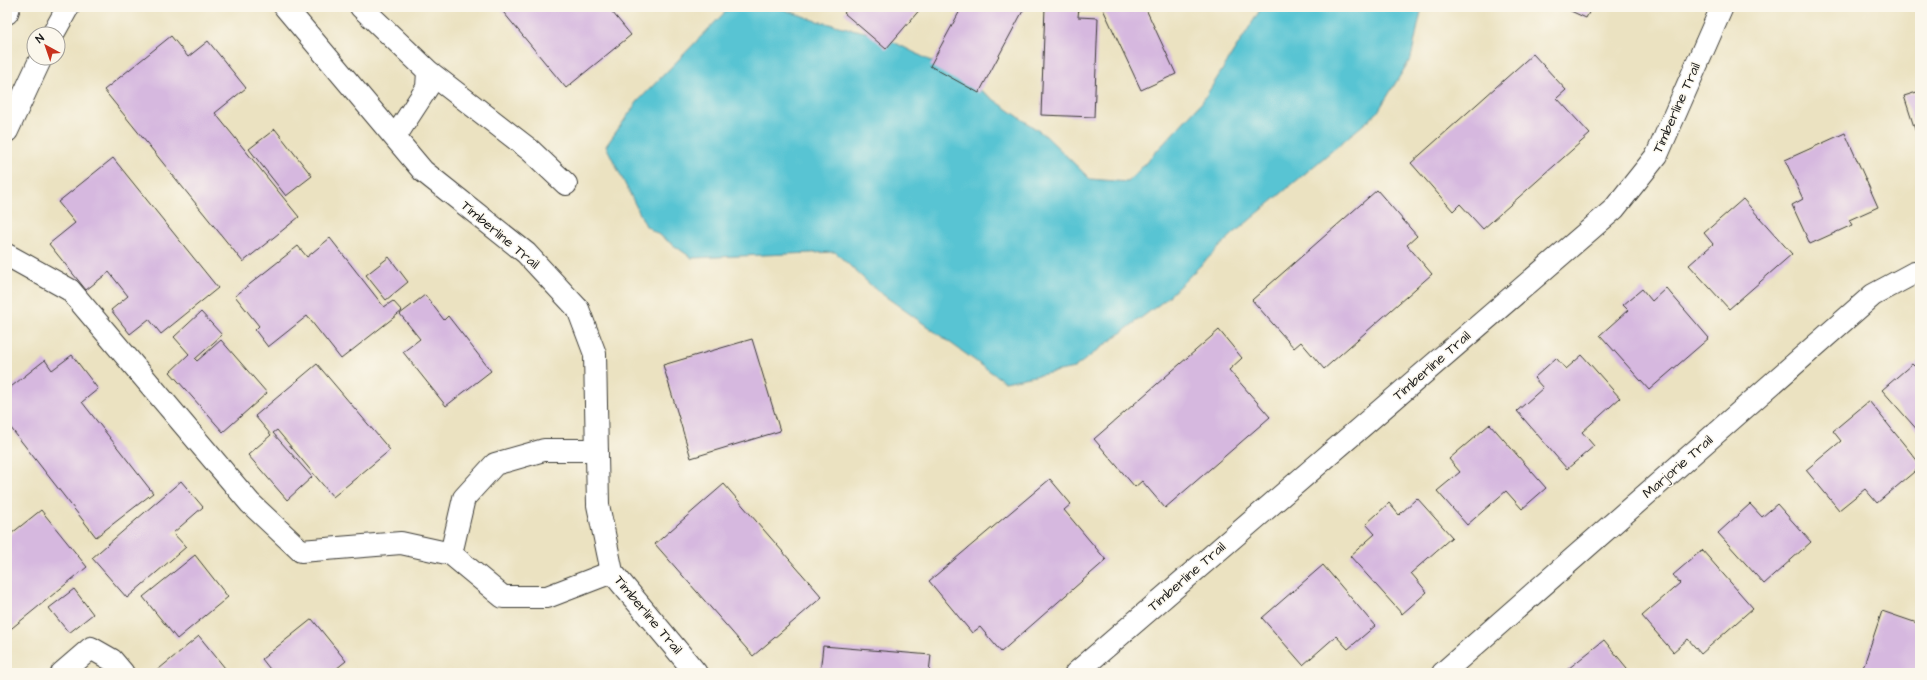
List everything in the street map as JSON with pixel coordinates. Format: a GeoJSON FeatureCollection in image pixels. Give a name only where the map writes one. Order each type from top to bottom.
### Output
{"type":"FeatureCollection","features":[{"type":"Feature","properties":{"kind":"street"},"geometry":{"type":"LineString","coordinates":[[7,13],[10,7]]}},
{"type":"Feature","properties":{"kind":"street"},"geometry":{"type":"LineString","coordinates":[[57,26],[68,7]]}},
{"type":"Feature","properties":{"kind":"street","name":"Timberline Trail"},"geometry":{"type":"LineString","coordinates":[[285,7],[423,171],[526,253],[578,309],[595,354],[598,505],[612,572],[696,673]]}},
{"type":"Feature","properties":{"kind":"street"},"geometry":{"type":"LineString","coordinates":[[361,7],[428,70],[530,150],[566,184]]}},
{"type":"Feature","properties":{"kind":"street","name":"Timberline Trail"},"geometry":{"type":"LineString","coordinates":[[1076,673],[1614,208],[1657,154],[1722,7]]}},
{"type":"Feature","properties":{"kind":"street"},"geometry":{"type":"LineString","coordinates":[[7,131],[36,66]]}},
{"type":"Feature","properties":{"kind":"street"},"geometry":{"type":"LineString","coordinates":[[394,137],[427,88],[428,70]]}},
{"type":"Feature","properties":{"kind":"street"},"geometry":{"type":"LineString","coordinates":[[7,255],[70,290],[250,503],[301,551],[401,542],[451,554],[503,597],[547,597],[612,572]]}},
{"type":"Feature","properties":{"kind":"street","name":"Marjorie Trail"},"geometry":{"type":"LineString","coordinates":[[1442,673],[1874,295],[1914,273],[1920,272]]}},
{"type":"Feature","properties":{"kind":"street"},"geometry":{"type":"LineString","coordinates":[[451,554],[464,498],[496,464],[544,450],[597,450]]}},
{"type":"Feature","properties":{"kind":"street"},"geometry":{"type":"LineString","coordinates":[[62,673],[91,648],[112,660],[122,673]]}},
{"type":"Feature","properties":{"kind":"water"},"geometry":{"type":"Polygon","coordinates":[[[730,7],[780,8],[817,21],[882,36],[960,76],[1046,136],[1090,179],[1128,182],[1202,102],[1262,7],[1422,7],[1411,58],[1377,113],[1233,234],[1165,300],[1074,368],[1005,382],[875,289],[835,252],[692,258],[646,226],[606,146],[638,101],[730,7]]]}},
{"type":"Feature","properties":{"kind":"building"},"geometry":{"type":"Polygon","coordinates":[[[499,7],[608,7],[631,35],[566,88],[499,7]]]}},
{"type":"Feature","properties":{"kind":"building"},"geometry":{"type":"Polygon","coordinates":[[[849,7],[922,7],[886,49],[844,13],[849,7]]]}},
{"type":"Feature","properties":{"kind":"building"},"geometry":{"type":"Polygon","coordinates":[[[962,7],[1025,7],[979,93],[930,66],[962,7]]]}},
{"type":"Feature","properties":{"kind":"building"},"geometry":{"type":"Polygon","coordinates":[[[1045,7],[1079,7],[1078,17],[1098,18],[1094,117],[1041,115],[1045,7]]]}},
{"type":"Feature","properties":{"kind":"building"},"geometry":{"type":"Polygon","coordinates":[[[1102,7],[1145,7],[1176,74],[1141,90],[1102,7]]]}},
{"type":"Feature","properties":{"kind":"building"},"geometry":{"type":"Polygon","coordinates":[[[1562,7],[1592,7],[1586,18],[1562,7]]]}},
{"type":"Feature","properties":{"kind":"building"},"geometry":{"type":"Polygon","coordinates":[[[171,36],[188,57],[208,41],[246,88],[215,113],[299,217],[243,262],[104,90],[171,36]]]}},
{"type":"Feature","properties":{"kind":"building"},"geometry":{"type":"Polygon","coordinates":[[[1533,54],[1566,90],[1557,98],[1590,134],[1483,229],[1460,204],[1453,211],[1411,163],[1533,54]]]}},
{"type":"Feature","properties":{"kind":"building"},"geometry":{"type":"Polygon","coordinates":[[[1920,91],[1920,145],[1904,96],[1920,91]]]}},
{"type":"Feature","properties":{"kind":"building"},"geometry":{"type":"Polygon","coordinates":[[[275,129],[312,176],[286,196],[249,149],[275,129]]]}},
{"type":"Feature","properties":{"kind":"building"},"geometry":{"type":"Polygon","coordinates":[[[1845,133],[1878,207],[1849,220],[1852,225],[1810,244],[1792,205],[1803,199],[1785,160],[1845,133]]]}},
{"type":"Feature","properties":{"kind":"building"},"geometry":{"type":"Polygon","coordinates":[[[113,158],[218,288],[161,334],[149,319],[130,334],[111,310],[128,296],[109,272],[86,290],[49,244],[75,223],[58,202],[113,158]]]}},
{"type":"Feature","properties":{"kind":"building"},"geometry":{"type":"Polygon","coordinates":[[[1377,190],[1417,236],[1407,245],[1432,274],[1324,369],[1301,342],[1294,348],[1252,300],[1377,190]]]}},
{"type":"Feature","properties":{"kind":"building"},"geometry":{"type":"Polygon","coordinates":[[[1743,199],[1792,254],[1729,309],[1689,265],[1713,244],[1704,233],[1743,199]]]}},
{"type":"Feature","properties":{"kind":"building"},"geometry":{"type":"Polygon","coordinates":[[[330,238],[384,307],[393,301],[402,311],[341,359],[307,316],[268,347],[255,330],[259,326],[235,296],[298,246],[307,257],[330,238]]]}},
{"type":"Feature","properties":{"kind":"building"},"geometry":{"type":"Polygon","coordinates":[[[389,257],[408,282],[386,300],[366,275],[389,257]]]}},
{"type":"Feature","properties":{"kind":"building"},"geometry":{"type":"Polygon","coordinates":[[[1666,288],[1709,338],[1649,390],[1600,335],[1628,310],[1623,305],[1642,289],[1652,301],[1666,288]]]}},
{"type":"Feature","properties":{"kind":"building"},"geometry":{"type":"Polygon","coordinates":[[[425,295],[444,320],[448,316],[491,371],[446,406],[403,352],[420,339],[400,314],[425,295]]]}},
{"type":"Feature","properties":{"kind":"building"},"geometry":{"type":"Polygon","coordinates":[[[201,312],[222,335],[195,359],[197,361],[221,340],[267,393],[223,432],[170,372],[189,354],[174,337],[201,312]]]}},
{"type":"Feature","properties":{"kind":"building"},"geometry":{"type":"Polygon","coordinates":[[[1219,330],[1242,358],[1229,370],[1270,417],[1165,508],[1142,481],[1135,487],[1094,439],[1219,330]]]}},
{"type":"Feature","properties":{"kind":"building"},"geometry":{"type":"Polygon","coordinates":[[[752,339],[780,431],[691,458],[663,365],[752,339]]]}},
{"type":"Feature","properties":{"kind":"building"},"geometry":{"type":"Polygon","coordinates":[[[72,355],[98,389],[82,402],[153,493],[96,537],[7,423],[7,390],[45,360],[52,370],[72,355]]]}},
{"type":"Feature","properties":{"kind":"building"},"geometry":{"type":"Polygon","coordinates":[[[1582,355],[1620,398],[1582,432],[1594,446],[1567,469],[1517,411],[1543,388],[1534,378],[1556,358],[1566,369],[1582,355]]]}},
{"type":"Feature","properties":{"kind":"building"},"geometry":{"type":"Polygon","coordinates":[[[1920,360],[1920,433],[1882,390],[1912,364],[1914,366],[1920,360]]]}},
{"type":"Feature","properties":{"kind":"building"},"geometry":{"type":"Polygon","coordinates":[[[317,364],[390,450],[333,497],[277,430],[273,433],[312,477],[287,500],[248,455],[271,435],[255,416],[317,364]]]}},
{"type":"Feature","properties":{"kind":"building"},"geometry":{"type":"Polygon","coordinates":[[[1869,401],[1920,464],[1920,467],[1877,503],[1865,489],[1839,510],[1806,470],[1841,441],[1833,431],[1869,401]]]}},
{"type":"Feature","properties":{"kind":"building"},"geometry":{"type":"Polygon","coordinates":[[[1490,424],[1546,488],[1522,509],[1506,491],[1467,525],[1437,491],[1460,472],[1449,459],[1490,424]]]}},
{"type":"Feature","properties":{"kind":"building"},"geometry":{"type":"Polygon","coordinates":[[[1050,479],[1071,504],[1064,510],[1106,560],[1001,652],[980,627],[972,633],[929,581],[1050,479]]]}},
{"type":"Feature","properties":{"kind":"building"},"geometry":{"type":"Polygon","coordinates":[[[181,481],[203,507],[173,533],[186,547],[127,598],[92,558],[181,481]]]}},
{"type":"Feature","properties":{"kind":"building"},"geometry":{"type":"Polygon","coordinates":[[[724,484],[822,597],[753,656],[655,544],[724,484]]]}},
{"type":"Feature","properties":{"kind":"building"},"geometry":{"type":"Polygon","coordinates":[[[1417,498],[1452,537],[1411,573],[1427,592],[1402,614],[1350,556],[1375,534],[1366,524],[1389,503],[1399,515],[1417,498]]]}},
{"type":"Feature","properties":{"kind":"building"},"geometry":{"type":"Polygon","coordinates":[[[1750,504],[1762,517],[1777,504],[1811,542],[1764,584],[1718,533],[1750,504]]]}},
{"type":"Feature","properties":{"kind":"building"},"geometry":{"type":"Polygon","coordinates":[[[41,510],[87,567],[7,632],[7,537],[41,510]]]}},
{"type":"Feature","properties":{"kind":"building"},"geometry":{"type":"Polygon","coordinates":[[[1702,550],[1753,608],[1701,654],[1688,639],[1673,652],[1642,616],[1680,583],[1673,575],[1702,550]]]}},
{"type":"Feature","properties":{"kind":"building"},"geometry":{"type":"Polygon","coordinates":[[[195,555],[228,597],[177,639],[143,597],[195,555]]]}},
{"type":"Feature","properties":{"kind":"building"},"geometry":{"type":"Polygon","coordinates":[[[1323,565],[1375,626],[1348,649],[1336,636],[1303,665],[1262,618],[1323,565]]]}},
{"type":"Feature","properties":{"kind":"building"},"geometry":{"type":"Polygon","coordinates":[[[74,589],[93,614],[69,633],[49,608],[74,589]]]}},
{"type":"Feature","properties":{"kind":"building"},"geometry":{"type":"Polygon","coordinates":[[[1882,611],[1920,624],[1920,673],[1878,673],[1863,668],[1882,611]]]}},
{"type":"Feature","properties":{"kind":"building"},"geometry":{"type":"Polygon","coordinates":[[[312,619],[346,661],[331,673],[273,673],[262,659],[312,619]]]}},
{"type":"Feature","properties":{"kind":"building"},"geometry":{"type":"Polygon","coordinates":[[[199,636],[229,673],[154,673],[199,636]]]}},
{"type":"Feature","properties":{"kind":"building"},"geometry":{"type":"Polygon","coordinates":[[[1604,640],[1631,673],[1563,673],[1604,640]]]}},
{"type":"Feature","properties":{"kind":"building"},"geometry":{"type":"Polygon","coordinates":[[[823,646],[931,655],[929,672],[820,673],[823,646]]]}}]}
